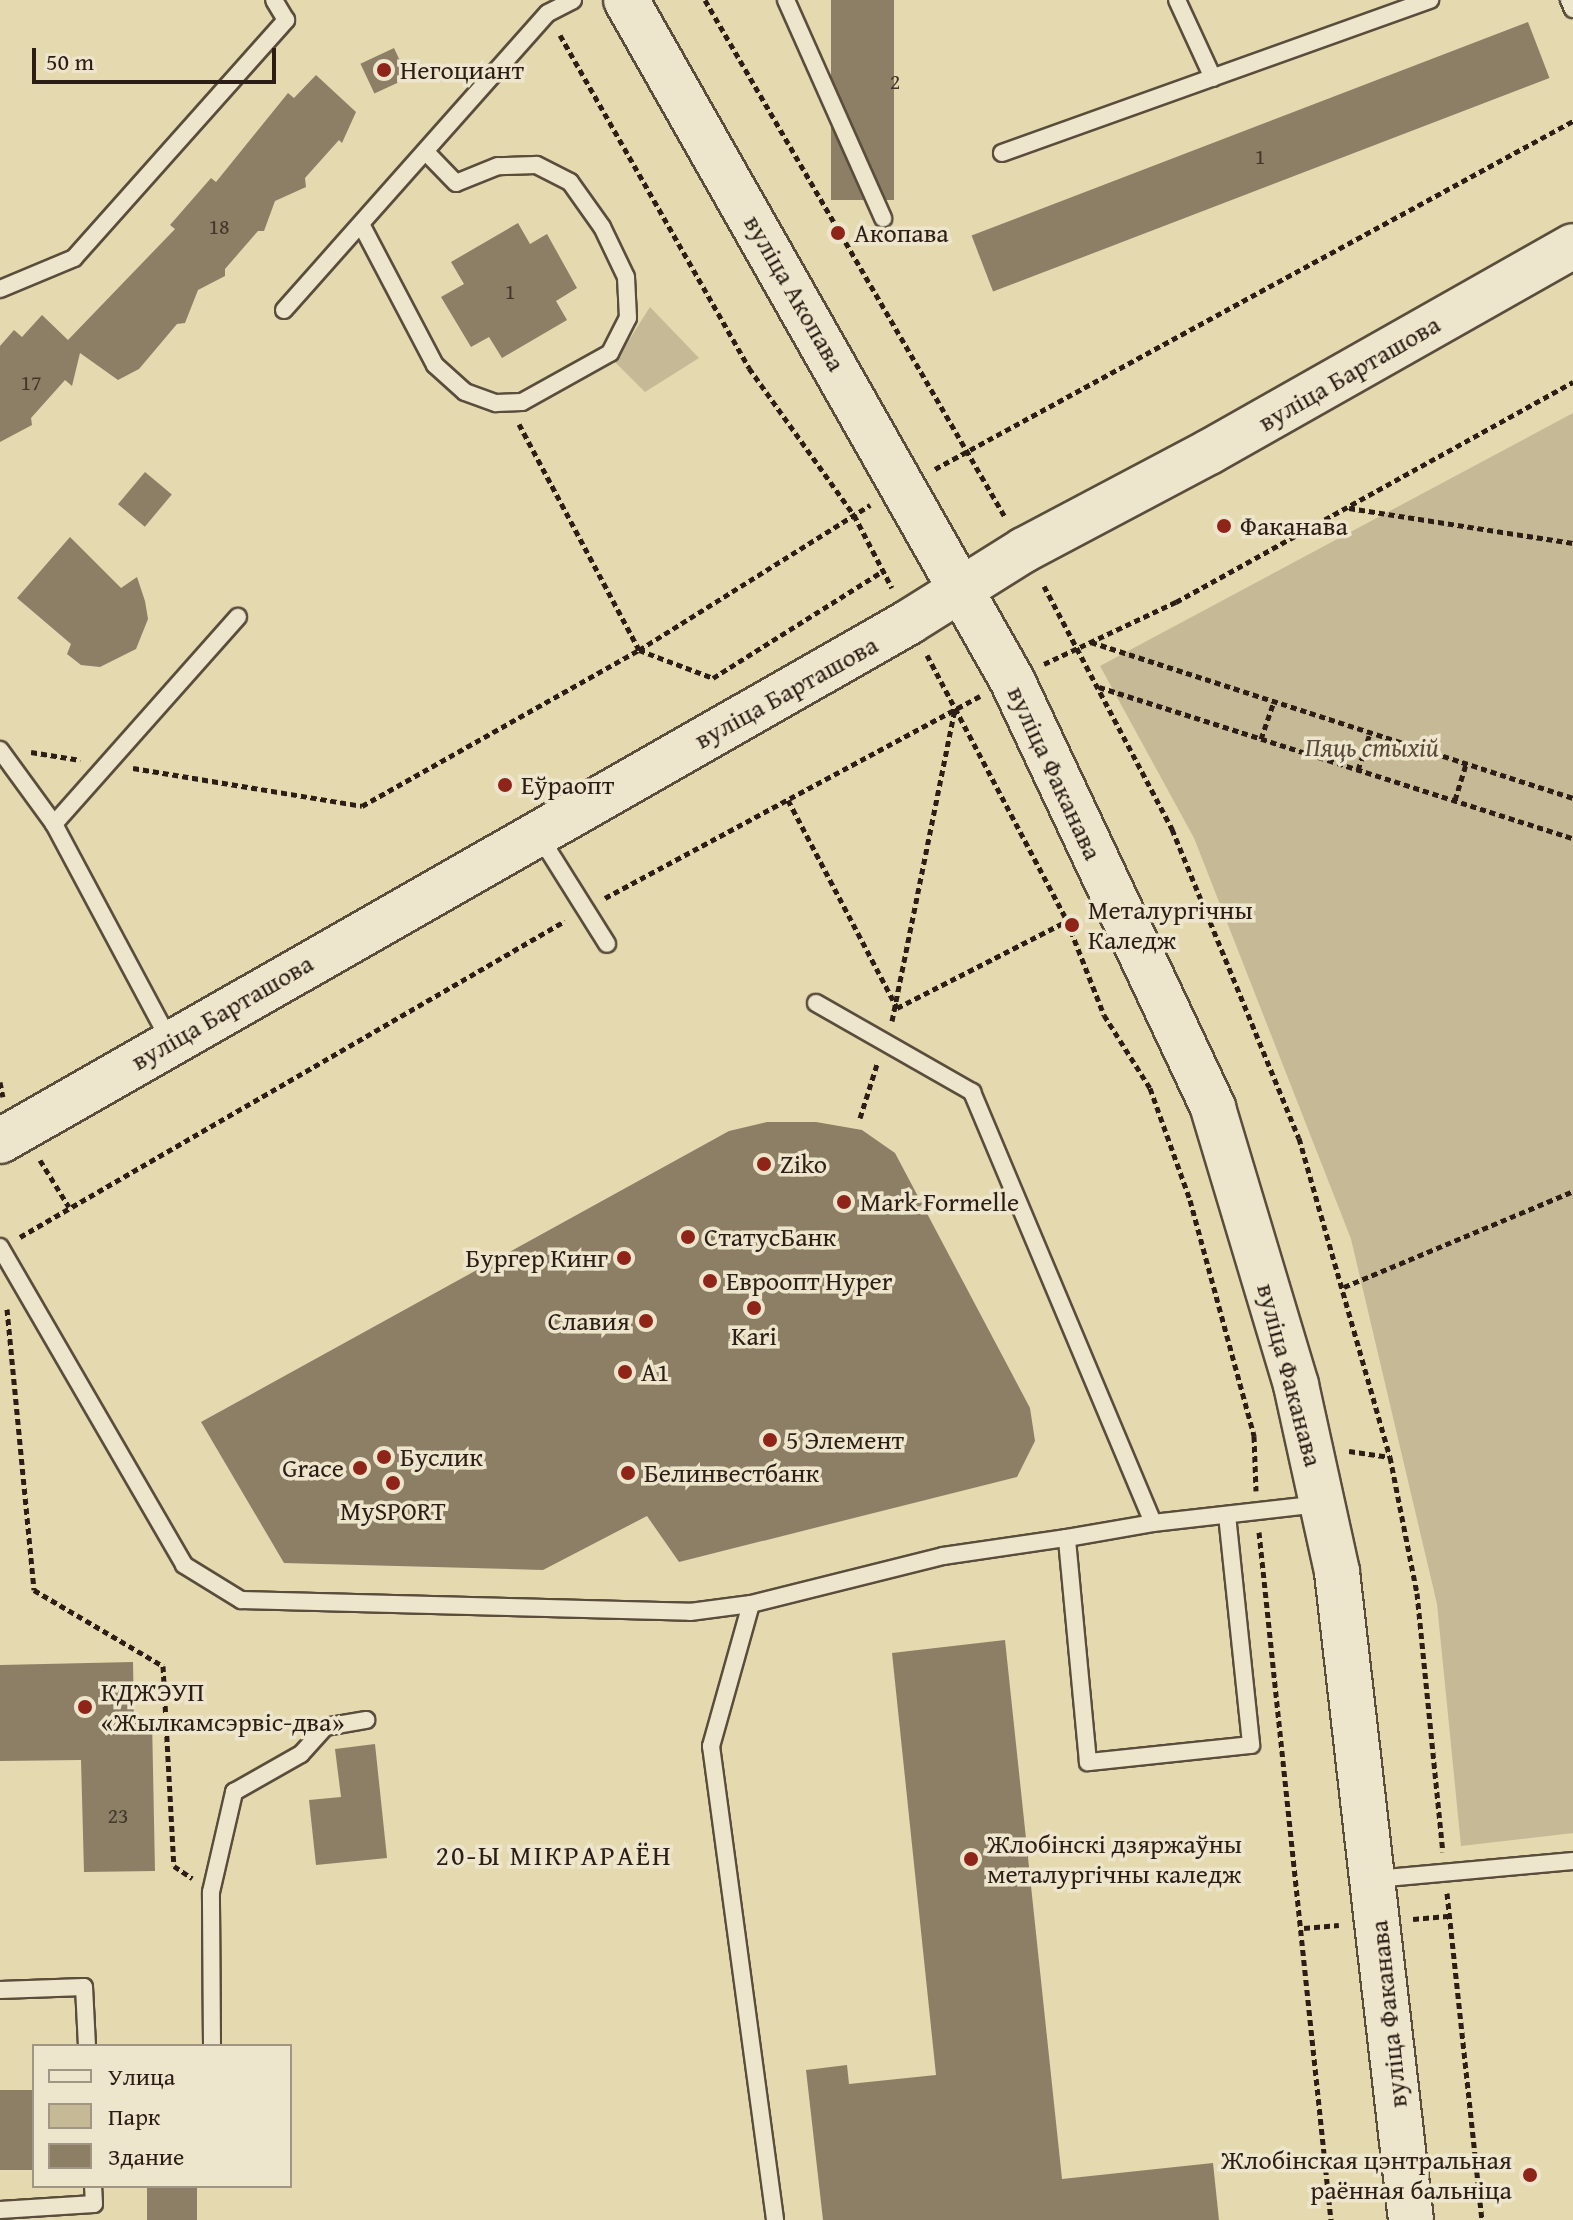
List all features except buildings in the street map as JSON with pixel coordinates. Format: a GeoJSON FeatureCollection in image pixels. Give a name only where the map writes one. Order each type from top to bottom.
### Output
{"type":"FeatureCollection","features":[{"type":"Feature","properties":{"kind":"main road","name":"вуліца Акопава"},"geometry":{"type":"LineString","coordinates":[[626,0],[960,590]]}},
{"type":"Feature","properties":{"kind":"main road","name":"вуліца Барташова"},"geometry":{"type":"LineString","coordinates":[[2,1121],[170,1041],[960,590],[1573,246]]}},
{"type":"Feature","properties":{"kind":"main road","name":"вуліца Факанава"},"geometry":{"type":"LineString","coordinates":[[960,590],[1012,680],[1213,1108],[1296,1385],[1337,1572],[1411,2220]]}},
{"type":"Feature","properties":{"kind":"lane"},"geometry":{"type":"LineString","coordinates":[[0,289],[74,258],[286,20],[274,0]]}},
{"type":"Feature","properties":{"kind":"lane"},"geometry":{"type":"LineString","coordinates":[[284,310],[362,226],[548,13],[573,0]]}},
{"type":"Feature","properties":{"kind":"lane"},"geometry":{"type":"LineString","coordinates":[[786,0],[883,218]]}},
{"type":"Feature","properties":{"kind":"lane"},"geometry":{"type":"LineString","coordinates":[[1177,0],[1213,78]]}},
{"type":"Feature","properties":{"kind":"lane"},"geometry":{"type":"LineString","coordinates":[[1002,153],[1430,0]]}},
{"type":"Feature","properties":{"kind":"lane"},"geometry":{"type":"LineString","coordinates":[[1569,0],[1573,9]]}},
{"type":"Feature","properties":{"kind":"lane"},"geometry":{"type":"LineString","coordinates":[[362,226],[435,365],[465,392],[508,402],[522,402],[610,353],[628,318],[626,277],[602,227],[570,182],[536,165],[498,166],[456,183],[426,152]]}},
{"type":"Feature","properties":{"kind":"lane"},"geometry":{"type":"LineString","coordinates":[[54,824],[238,617]]}},
{"type":"Feature","properties":{"kind":"lane"},"geometry":{"type":"LineString","coordinates":[[8,750],[54,824],[170,1041]]}},
{"type":"Feature","properties":{"kind":"lane"},"geometry":{"type":"LineString","coordinates":[[537,832],[607,944]]}},
{"type":"Feature","properties":{"kind":"lane"},"geometry":{"type":"LineString","coordinates":[[816,1003],[883,1044],[972,1092],[1153,1523]]}},
{"type":"Feature","properties":{"kind":"lane"},"geometry":{"type":"LineString","coordinates":[[1,1248],[184,1565],[241,1600],[578,1612],[690,1612],[751,1604],[943,1556],[1153,1523],[1323,1504]]}},
{"type":"Feature","properties":{"kind":"lane"},"geometry":{"type":"LineString","coordinates":[[1067,1538],[1088,1762],[1251,1745],[1227,1515]]}},
{"type":"Feature","properties":{"kind":"lane"},"geometry":{"type":"LineString","coordinates":[[751,1604],[711,1746],[775,2220]]}},
{"type":"Feature","properties":{"kind":"lane"},"geometry":{"type":"LineString","coordinates":[[212,2044],[211,1892],[234,1792],[301,1754],[325,1727],[366,1720]]}},
{"type":"Feature","properties":{"kind":"lane"},"geometry":{"type":"LineString","coordinates":[[1373,1879],[1573,1861]]}},
{"type":"Feature","properties":{"kind":"lane"},"geometry":{"type":"LineString","coordinates":[[0,1990],[84,1987],[87,2044]]}},
{"type":"Feature","properties":{"kind":"lane"},"geometry":{"type":"LineString","coordinates":[[0,2210],[94,2204],[93,2188]]}},
{"type":"Feature","properties":{"kind":"path"},"geometry":{"type":"LineString","coordinates":[[705,0],[1005,517]]}},
{"type":"Feature","properties":{"kind":"path"},"geometry":{"type":"LineString","coordinates":[[548,13],[749,368],[854,515],[894,593]]}},
{"type":"Feature","properties":{"kind":"path"},"geometry":{"type":"LineString","coordinates":[[928,473],[1573,121]]}},
{"type":"Feature","properties":{"kind":"path"},"geometry":{"type":"LineString","coordinates":[[1039,666],[1176,602],[1573,382]]}},
{"type":"Feature","properties":{"kind":"path"},"geometry":{"type":"LineString","coordinates":[[508,402],[639,650],[713,678],[883,571]]}},
{"type":"Feature","properties":{"kind":"path"},"geometry":{"type":"LineString","coordinates":[[8,750],[362,806],[639,650],[877,501]]}},
{"type":"Feature","properties":{"kind":"path"},"geometry":{"type":"LineString","coordinates":[[1348,507],[1573,543]]}},
{"type":"Feature","properties":{"kind":"path"},"geometry":{"type":"LineString","coordinates":[[1090,641],[1573,798]]}},
{"type":"Feature","properties":{"kind":"path"},"geometry":{"type":"LineString","coordinates":[[926,654],[1067,921],[1104,1015],[1150,1088],[1190,1200],[1254,1436],[1257,1512],[1331,2220]]}},
{"type":"Feature","properties":{"kind":"path"},"geometry":{"type":"LineString","coordinates":[[1098,687],[1573,838]]}},
{"type":"Feature","properties":{"kind":"path"},"geometry":{"type":"LineString","coordinates":[[211,1892],[174,1866],[163,1666],[34,1590],[1,1248],[584,909],[984,694]]}},
{"type":"Feature","properties":{"kind":"path"},"geometry":{"type":"LineString","coordinates":[[1261,739],[1274,702]]}},
{"type":"Feature","properties":{"kind":"path"},"geometry":{"type":"LineString","coordinates":[[860,1118],[897,1008],[955,708]]}},
{"type":"Feature","properties":{"kind":"path"},"geometry":{"type":"LineString","coordinates":[[1358,770],[1370,733]]}},
{"type":"Feature","properties":{"kind":"path"},"geometry":{"type":"LineString","coordinates":[[1455,800],[1466,764]]}},
{"type":"Feature","properties":{"kind":"path"},"geometry":{"type":"LineString","coordinates":[[788,800],[897,1008]]}},
{"type":"Feature","properties":{"kind":"path"},"geometry":{"type":"LineString","coordinates":[[897,1008],[1067,921]]}},
{"type":"Feature","properties":{"kind":"path"},"geometry":{"type":"LineString","coordinates":[[0,1082],[2,1121]]}},
{"type":"Feature","properties":{"kind":"path"},"geometry":{"type":"LineString","coordinates":[[39,1159],[69,1207]]}},
{"type":"Feature","properties":{"kind":"path"},"geometry":{"type":"LineString","coordinates":[[1344,1287],[1573,1191]]}},
{"type":"Feature","properties":{"kind":"green space"},"geometry":{"type":"Polygon","coordinates":[[[650,307],[699,358],[645,392],[615,362],[650,307]]]}},
{"type":"Feature","properties":{"kind":"green space","name":"Пяць стыхій"},"geometry":{"type":"Polygon","coordinates":[[[1573,413],[1573,1833],[1461,1846],[1437,1604],[1351,1239],[1194,838],[1100,666],[1573,413]]]}},
{"type":"Feature","properties":{"kind":"place","name":"Негоциант"},"geometry":{"type":"Point","coordinates":[384,70]}},
{"type":"Feature","properties":{"kind":"place","name":"Акопава"},"geometry":{"type":"Point","coordinates":[838,233]}},
{"type":"Feature","properties":{"kind":"place","name":"Факанава"},"geometry":{"type":"Point","coordinates":[1224,526]}},
{"type":"Feature","properties":{"kind":"place","name":"Еўраопт"},"geometry":{"type":"Point","coordinates":[505,785]}},
{"type":"Feature","properties":{"kind":"place","name":"Металургічны Каледж"},"geometry":{"type":"Point","coordinates":[1072,925]}},
{"type":"Feature","properties":{"kind":"place","name":"Ziko"},"geometry":{"type":"Point","coordinates":[764,1164]}},
{"type":"Feature","properties":{"kind":"place","name":"Mark Formelle"},"geometry":{"type":"Point","coordinates":[844,1202]}},
{"type":"Feature","properties":{"kind":"place","name":"СтатусБанк"},"geometry":{"type":"Point","coordinates":[688,1237]}},
{"type":"Feature","properties":{"kind":"place","name":"Бургер Кинг"},"geometry":{"type":"Point","coordinates":[624,1258]}},
{"type":"Feature","properties":{"kind":"place","name":"Евроопт Hyper"},"geometry":{"type":"Point","coordinates":[710,1281]}},
{"type":"Feature","properties":{"kind":"place","name":"Kari"},"geometry":{"type":"Point","coordinates":[754,1308]}},
{"type":"Feature","properties":{"kind":"place","name":"Славия"},"geometry":{"type":"Point","coordinates":[646,1321]}},
{"type":"Feature","properties":{"kind":"place","name":"A1"},"geometry":{"type":"Point","coordinates":[625,1372]}},
{"type":"Feature","properties":{"kind":"place","name":"5 Элемент"},"geometry":{"type":"Point","coordinates":[770,1440]}},
{"type":"Feature","properties":{"kind":"place","name":"Буслик"},"geometry":{"type":"Point","coordinates":[384,1457]}},
{"type":"Feature","properties":{"kind":"place","name":"Grace"},"geometry":{"type":"Point","coordinates":[360,1468]}},
{"type":"Feature","properties":{"kind":"place","name":"Белинвестбанк"},"geometry":{"type":"Point","coordinates":[628,1473]}},
{"type":"Feature","properties":{"kind":"place","name":"MySPORT"},"geometry":{"type":"Point","coordinates":[393,1483]}},
{"type":"Feature","properties":{"kind":"place","name":"КДЖЭУП «Жылкамсэрвіс-два»"},"geometry":{"type":"Point","coordinates":[85,1707]}},
{"type":"Feature","properties":{"kind":"place","name":"Жлобінскі дзяржаўны металургічны каледж"},"geometry":{"type":"Point","coordinates":[971,1859]}},
{"type":"Feature","properties":{"kind":"place","name":"Жлобінская цэнтральная раённая бальніца"},"geometry":{"type":"Point","coordinates":[1530,2175]}},
{"type":"Feature","properties":{"kind":"district","name":"20-Ы МІКРАРАЁН"},"geometry":{"type":"Point","coordinates":[554,1855]}}]}
